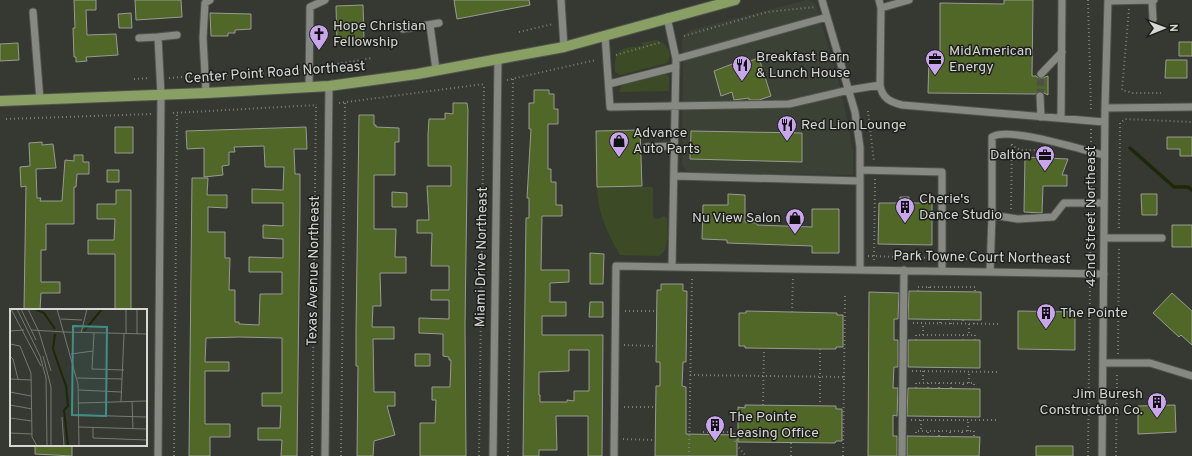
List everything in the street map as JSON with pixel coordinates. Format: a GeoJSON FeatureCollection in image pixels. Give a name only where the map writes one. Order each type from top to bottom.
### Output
{"type":"FeatureCollection","features":[{"type":"Feature","properties":{"kind":"main road","name":"Center Point Road Northeast"},"geometry":{"type":"LineString","coordinates":[[0,101],[206,93],[329,86],[436,70],[564,47],[735,0]]}},
{"type":"Feature","properties":{"kind":"street"},"geometry":{"type":"LineString","coordinates":[[206,93],[203,38],[205,3],[210,0]]}},
{"type":"Feature","properties":{"kind":"street"},"geometry":{"type":"LineString","coordinates":[[309,88],[310,7],[325,0]]}},
{"type":"Feature","properties":{"kind":"street"},"geometry":{"type":"LineString","coordinates":[[561,0],[564,47]]}},
{"type":"Feature","properties":{"kind":"street"},"geometry":{"type":"LineString","coordinates":[[822,0],[856,119],[860,147],[860,269]]}},
{"type":"Feature","properties":{"kind":"street"},"geometry":{"type":"LineString","coordinates":[[879,0],[881,8],[880,86],[881,93],[886,99],[902,105],[1104,122]]}},
{"type":"Feature","properties":{"kind":"street"},"geometry":{"type":"LineString","coordinates":[[881,8],[909,0]]}},
{"type":"Feature","properties":{"kind":"street"},"geometry":{"type":"LineString","coordinates":[[1061,118],[1062,0]]}},
{"type":"Feature","properties":{"kind":"street"},"geometry":{"type":"LineString","coordinates":[[1108,0],[1153,1],[1153,20]]}},
{"type":"Feature","properties":{"kind":"street","name":"42nd Street Northeast"},"geometry":{"type":"LineString","coordinates":[[1102,456],[1104,122],[1108,0]]}},
{"type":"Feature","properties":{"kind":"street"},"geometry":{"type":"LineString","coordinates":[[33,12],[40,100]]}},
{"type":"Feature","properties":{"kind":"street"},"geometry":{"type":"LineString","coordinates":[[676,59],[827,17]]}},
{"type":"Feature","properties":{"kind":"street"},"geometry":{"type":"LineString","coordinates":[[667,18],[676,59],[674,146],[675,176],[672,266]]}},
{"type":"Feature","properties":{"kind":"street"},"geometry":{"type":"LineString","coordinates":[[403,29],[439,23]]}},
{"type":"Feature","properties":{"kind":"street"},"geometry":{"type":"LineString","coordinates":[[430,25],[436,70]]}},
{"type":"Feature","properties":{"kind":"street"},"geometry":{"type":"LineString","coordinates":[[605,35],[610,107],[789,104],[848,90],[880,86]]}},
{"type":"Feature","properties":{"kind":"street"},"geometry":{"type":"LineString","coordinates":[[139,38],[177,36]]}},
{"type":"Feature","properties":{"kind":"street"},"geometry":{"type":"LineString","coordinates":[[158,37],[162,95],[158,456]]}},
{"type":"Feature","properties":{"kind":"street"},"geometry":{"type":"LineString","coordinates":[[1041,74],[1062,52]]}},
{"type":"Feature","properties":{"kind":"street","name":"Miami Drive Northeast"},"geometry":{"type":"LineString","coordinates":[[493,456],[498,58]]}},
{"type":"Feature","properties":{"kind":"street"},"geometry":{"type":"LineString","coordinates":[[609,84],[676,67]]}},
{"type":"Feature","properties":{"kind":"street","name":"Texas Avenue Northeast"},"geometry":{"type":"LineString","coordinates":[[325,456],[329,86]]}},
{"type":"Feature","properties":{"kind":"street"},"geometry":{"type":"LineString","coordinates":[[1040,96],[1041,117]]}},
{"type":"Feature","properties":{"kind":"street"},"geometry":{"type":"LineString","coordinates":[[1105,108],[1192,107]]}},
{"type":"Feature","properties":{"kind":"street"},"geometry":{"type":"LineString","coordinates":[[990,272],[992,137],[998,133],[1030,136],[1104,155]]}},
{"type":"Feature","properties":{"kind":"street"},"geometry":{"type":"LineString","coordinates":[[646,147],[674,146]]}},
{"type":"Feature","properties":{"kind":"street"},"geometry":{"type":"LineString","coordinates":[[860,170],[942,172],[942,271]]}},
{"type":"Feature","properties":{"kind":"street"},"geometry":{"type":"LineString","coordinates":[[675,176],[860,181]]}},
{"type":"Feature","properties":{"kind":"street"},"geometry":{"type":"LineString","coordinates":[[992,214],[1018,219],[1052,217],[1064,203],[1104,203]]}},
{"type":"Feature","properties":{"kind":"street"},"geometry":{"type":"LineString","coordinates":[[1104,238],[1162,238]]}},
{"type":"Feature","properties":{"kind":"street","name":"Park Towne Court Northeast"},"geometry":{"type":"LineString","coordinates":[[616,311],[616,266],[692,266],[1104,274]]}},
{"type":"Feature","properties":{"kind":"street"},"geometry":{"type":"LineString","coordinates":[[902,456],[904,270]]}},
{"type":"Feature","properties":{"kind":"street"},"geometry":{"type":"LineString","coordinates":[[614,456],[616,311]]}},
{"type":"Feature","properties":{"kind":"street"},"geometry":{"type":"LineString","coordinates":[[1103,363],[1150,363],[1192,376]]}},
{"type":"Feature","properties":{"kind":"path"},"geometry":{"type":"LineString","coordinates":[[1088,0],[1091,121],[1088,456]]}},
{"type":"Feature","properties":{"kind":"path"},"geometry":{"type":"LineString","coordinates":[[1129,1],[1122,90],[1133,93],[1161,93]]}},
{"type":"Feature","properties":{"kind":"path"},"geometry":{"type":"LineString","coordinates":[[684,36],[767,12],[816,7]]}},
{"type":"Feature","properties":{"kind":"path"},"geometry":{"type":"LineString","coordinates":[[519,32],[562,22]]}},
{"type":"Feature","properties":{"kind":"path"},"geometry":{"type":"LineString","coordinates":[[616,55],[662,42]]}},
{"type":"Feature","properties":{"kind":"path"},"geometry":{"type":"LineString","coordinates":[[134,79],[280,72],[310,69],[372,58]]}},
{"type":"Feature","properties":{"kind":"path"},"geometry":{"type":"LineString","coordinates":[[507,80],[596,60]]}},
{"type":"Feature","properties":{"kind":"path"},"geometry":{"type":"LineString","coordinates":[[508,456],[513,78]]}},
{"type":"Feature","properties":{"kind":"path"},"geometry":{"type":"LineString","coordinates":[[339,103],[488,83]]}},
{"type":"Feature","properties":{"kind":"path"},"geometry":{"type":"LineString","coordinates":[[479,456],[484,84]]}},
{"type":"Feature","properties":{"kind":"path"},"geometry":{"type":"LineString","coordinates":[[341,456],[345,103]]}},
{"type":"Feature","properties":{"kind":"path"},"geometry":{"type":"LineString","coordinates":[[312,456],[316,105]]}},
{"type":"Feature","properties":{"kind":"path"},"geometry":{"type":"LineString","coordinates":[[173,113],[320,105]]}},
{"type":"Feature","properties":{"kind":"path"},"geometry":{"type":"LineString","coordinates":[[868,111],[873,139],[875,171],[873,270]]}},
{"type":"Feature","properties":{"kind":"path"},"geometry":{"type":"LineString","coordinates":[[174,456],[178,113]]}},
{"type":"Feature","properties":{"kind":"path"},"geometry":{"type":"LineString","coordinates":[[6,119],[152,114]]}},
{"type":"Feature","properties":{"kind":"path"},"geometry":{"type":"LineString","coordinates":[[1116,456],[1120,123],[1125,119],[1192,122]]}},
{"type":"Feature","properties":{"kind":"path"},"geometry":{"type":"LineString","coordinates":[[1011,218],[1012,134]]}},
{"type":"Feature","properties":{"kind":"path"},"geometry":{"type":"LineString","coordinates":[[860,256],[971,259]]}},
{"type":"Feature","properties":{"kind":"path"},"geometry":{"type":"LineString","coordinates":[[689,456],[692,266]]}},
{"type":"Feature","properties":{"kind":"path"},"geometry":{"type":"LineString","coordinates":[[792,312],[794,268]]}},
{"type":"Feature","properties":{"kind":"path"},"geometry":{"type":"LineString","coordinates":[[918,291],[918,287],[964,287],[975,288],[975,292]]}},
{"type":"Feature","properties":{"kind":"path"},"geometry":{"type":"LineString","coordinates":[[929,287],[929,292]]}},
{"type":"Feature","properties":{"kind":"path"},"geometry":{"type":"LineString","coordinates":[[941,287],[941,292]]}},
{"type":"Feature","properties":{"kind":"path"},"geometry":{"type":"LineString","coordinates":[[952,287],[952,292]]}},
{"type":"Feature","properties":{"kind":"path"},"geometry":{"type":"LineString","coordinates":[[964,287],[964,292]]}},
{"type":"Feature","properties":{"kind":"path"},"geometry":{"type":"LineString","coordinates":[[843,456],[845,295]]}},
{"type":"Feature","properties":{"kind":"path"},"geometry":{"type":"LineString","coordinates":[[616,311],[656,311]]}},
{"type":"Feature","properties":{"kind":"path"},"geometry":{"type":"LineString","coordinates":[[951,319],[951,324]]}},
{"type":"Feature","properties":{"kind":"path"},"geometry":{"type":"LineString","coordinates":[[974,324],[975,320]]}},
{"type":"Feature","properties":{"kind":"path"},"geometry":{"type":"LineString","coordinates":[[904,323],[998,324]]}},
{"type":"Feature","properties":{"kind":"path"},"geometry":{"type":"LineString","coordinates":[[923,323],[923,335]]}},
{"type":"Feature","properties":{"kind":"path"},"geometry":{"type":"LineString","coordinates":[[969,324],[969,335]]}},
{"type":"Feature","properties":{"kind":"path"},"geometry":{"type":"LineString","coordinates":[[916,340],[916,334],[975,335],[975,340]]}},
{"type":"Feature","properties":{"kind":"path"},"geometry":{"type":"LineString","coordinates":[[928,335],[928,340]]}},
{"type":"Feature","properties":{"kind":"path"},"geometry":{"type":"LineString","coordinates":[[940,335],[940,340]]}},
{"type":"Feature","properties":{"kind":"path"},"geometry":{"type":"LineString","coordinates":[[951,335],[951,340]]}},
{"type":"Feature","properties":{"kind":"path"},"geometry":{"type":"LineString","coordinates":[[963,335],[963,340]]}},
{"type":"Feature","properties":{"kind":"path"},"geometry":{"type":"LineString","coordinates":[[615,344],[656,346]]}},
{"type":"Feature","properties":{"kind":"path"},"geometry":{"type":"LineString","coordinates":[[763,405],[764,348]]}},
{"type":"Feature","properties":{"kind":"path"},"geometry":{"type":"LineString","coordinates":[[820,349],[820,406]]}},
{"type":"Feature","properties":{"kind":"path"},"geometry":{"type":"LineString","coordinates":[[974,372],[975,368]]}},
{"type":"Feature","properties":{"kind":"path"},"geometry":{"type":"LineString","coordinates":[[903,371],[998,372]]}},
{"type":"Feature","properties":{"kind":"path"},"geometry":{"type":"LineString","coordinates":[[923,371],[923,383]]}},
{"type":"Feature","properties":{"kind":"path"},"geometry":{"type":"LineString","coordinates":[[969,372],[969,383]]}},
{"type":"Feature","properties":{"kind":"path"},"geometry":{"type":"LineString","coordinates":[[690,375],[844,377]]}},
{"type":"Feature","properties":{"kind":"path"},"geometry":{"type":"LineString","coordinates":[[916,388],[916,383],[974,383],[974,389]]}},
{"type":"Feature","properties":{"kind":"path"},"geometry":{"type":"LineString","coordinates":[[928,383],[928,388]]}},
{"type":"Feature","properties":{"kind":"path"},"geometry":{"type":"LineString","coordinates":[[939,383],[939,388]]}},
{"type":"Feature","properties":{"kind":"path"},"geometry":{"type":"LineString","coordinates":[[951,383],[951,388]]}},
{"type":"Feature","properties":{"kind":"path"},"geometry":{"type":"LineString","coordinates":[[963,383],[963,389]]}},
{"type":"Feature","properties":{"kind":"path"},"geometry":{"type":"LineString","coordinates":[[614,407],[656,406]]}},
{"type":"Feature","properties":{"kind":"path"},"geometry":{"type":"LineString","coordinates":[[902,420],[997,420]]}},
{"type":"Feature","properties":{"kind":"path"},"geometry":{"type":"LineString","coordinates":[[921,420],[921,431]]}},
{"type":"Feature","properties":{"kind":"path"},"geometry":{"type":"LineString","coordinates":[[968,420],[968,431]]}},
{"type":"Feature","properties":{"kind":"path"},"geometry":{"type":"LineString","coordinates":[[721,426],[721,432]]}},
{"type":"Feature","properties":{"kind":"path"},"geometry":{"type":"LineString","coordinates":[[916,436],[916,431],[974,431],[974,437]]}},
{"type":"Feature","properties":{"kind":"path"},"geometry":{"type":"LineString","coordinates":[[928,431],[928,437]]}},
{"type":"Feature","properties":{"kind":"path"},"geometry":{"type":"LineString","coordinates":[[939,431],[939,437]]}},
{"type":"Feature","properties":{"kind":"path"},"geometry":{"type":"LineString","coordinates":[[950,431],[950,437]]}},
{"type":"Feature","properties":{"kind":"path"},"geometry":{"type":"LineString","coordinates":[[962,431],[962,437]]}},
{"type":"Feature","properties":{"kind":"path"},"geometry":{"type":"LineString","coordinates":[[703,432],[734,432],[735,443],[740,451],[746,456]]}},
{"type":"Feature","properties":{"kind":"path"},"geometry":{"type":"LineString","coordinates":[[614,439],[655,440]]}},
{"type":"Feature","properties":{"kind":"path"},"geometry":{"type":"LineString","coordinates":[[791,443],[791,456]]}},
{"type":"Feature","properties":{"kind":"shaded area"},"geometry":{"type":"Polygon","coordinates":[[[807,0],[812,1],[816,5],[842,93],[853,152],[853,175],[691,173],[685,170],[682,165],[683,36],[690,30],[807,0]]]}},
{"type":"Feature","properties":{"kind":"green space"},"geometry":{"type":"Polygon","coordinates":[[[656,40],[663,43],[668,48],[670,55],[667,63],[620,75],[615,72],[616,58],[620,51],[642,46],[643,45],[641,43],[656,40]]]}},
{"type":"Feature","properties":{"kind":"green space"},"geometry":{"type":"Polygon","coordinates":[[[666,74],[669,76],[669,91],[619,92],[622,85],[666,74]]]}},
{"type":"Feature","properties":{"kind":"green space"},"geometry":{"type":"Polygon","coordinates":[[[597,187],[653,187],[653,218],[658,219],[664,216],[667,218],[668,239],[663,253],[659,256],[620,255],[611,239],[601,214],[597,196],[597,187]]]}},
{"type":"Feature","properties":{"kind":"building"},"geometry":{"type":"Polygon","coordinates":[[[74,0],[96,0],[96,10],[86,10],[87,35],[116,34],[118,55],[86,57],[87,61],[76,62],[76,57],[74,57],[73,28],[75,28],[74,0]]]}},
{"type":"Feature","properties":{"kind":"building"},"geometry":{"type":"Polygon","coordinates":[[[135,0],[181,0],[182,17],[136,20],[135,0]]]}},
{"type":"Feature","properties":{"kind":"building"},"geometry":{"type":"Polygon","coordinates":[[[454,0],[529,0],[530,5],[457,19],[454,0]]]}},
{"type":"Feature","properties":{"kind":"building"},"geometry":{"type":"Polygon","coordinates":[[[1004,0],[1033,0],[1032,76],[1036,76],[1040,79],[1048,76],[1048,95],[1040,91],[1035,94],[928,93],[929,56],[940,57],[940,3],[1004,4],[1004,0]]]}},
{"type":"Feature","properties":{"kind":"building"},"geometry":{"type":"Polygon","coordinates":[[[363,5],[364,42],[337,43],[336,6],[363,5]]]}},
{"type":"Feature","properties":{"kind":"building"},"geometry":{"type":"Polygon","coordinates":[[[131,13],[132,28],[119,28],[118,14],[131,13]]]}},
{"type":"Feature","properties":{"kind":"building"},"geometry":{"type":"Polygon","coordinates":[[[210,13],[251,14],[251,29],[235,30],[235,33],[228,33],[228,36],[211,36],[210,13]]]}},
{"type":"Feature","properties":{"kind":"building"},"geometry":{"type":"Polygon","coordinates":[[[1179,42],[1192,42],[1192,56],[1179,56],[1179,42]]]}},
{"type":"Feature","properties":{"kind":"building"},"geometry":{"type":"Polygon","coordinates":[[[18,43],[19,60],[0,61],[0,44],[18,43]]]}},
{"type":"Feature","properties":{"kind":"building","name":"Breakfast Barn & Lunch House"},"geometry":{"type":"Polygon","coordinates":[[[759,58],[771,96],[759,100],[749,100],[749,98],[734,100],[732,92],[721,96],[714,71],[740,61],[740,64],[759,58]]]}},
{"type":"Feature","properties":{"kind":"building"},"geometry":{"type":"Polygon","coordinates":[[[1166,60],[1187,60],[1187,78],[1165,78],[1166,60]]]}},
{"type":"Feature","properties":{"kind":"building"},"geometry":{"type":"Polygon","coordinates":[[[534,90],[549,90],[549,94],[554,94],[554,109],[558,109],[558,124],[548,124],[548,169],[551,169],[551,182],[556,182],[556,205],[562,205],[562,216],[542,216],[541,270],[569,270],[569,282],[550,283],[550,302],[566,302],[566,316],[542,316],[542,335],[603,335],[602,456],[588,456],[588,416],[556,416],[557,450],[539,450],[539,456],[523,456],[526,218],[529,218],[529,198],[527,198],[531,129],[529,129],[529,103],[534,103],[534,90]],[[569,350],[569,371],[539,372],[540,402],[567,402],[567,400],[574,401],[574,391],[589,391],[589,350],[569,350]]]}},
{"type":"Feature","properties":{"kind":"building"},"geometry":{"type":"Polygon","coordinates":[[[453,103],[467,103],[468,110],[465,325],[466,456],[420,456],[420,423],[435,423],[436,400],[432,400],[432,387],[450,387],[451,360],[449,360],[449,357],[443,356],[443,334],[419,333],[419,318],[449,319],[449,300],[431,300],[431,290],[449,290],[449,266],[431,266],[432,233],[417,233],[417,220],[429,220],[427,186],[451,186],[451,166],[428,166],[428,134],[429,119],[445,119],[445,113],[453,114],[453,103]]]}},
{"type":"Feature","properties":{"kind":"building"},"geometry":{"type":"Polygon","coordinates":[[[359,115],[374,115],[374,125],[376,125],[376,127],[399,128],[399,142],[395,142],[395,175],[374,175],[374,229],[396,229],[395,257],[406,257],[406,273],[380,273],[381,306],[373,306],[372,327],[394,327],[394,339],[373,339],[374,392],[395,392],[395,406],[387,406],[395,435],[374,441],[373,456],[357,456],[358,366],[356,366],[356,331],[359,115]]]}},
{"type":"Feature","properties":{"kind":"building"},"geometry":{"type":"Polygon","coordinates":[[[115,127],[133,127],[133,153],[115,153],[115,127]]]}},
{"type":"Feature","properties":{"kind":"building"},"geometry":{"type":"Polygon","coordinates":[[[306,127],[307,149],[294,149],[295,174],[300,174],[297,456],[281,456],[282,440],[258,440],[258,428],[280,428],[281,406],[262,406],[262,393],[282,393],[282,338],[239,337],[206,338],[205,362],[229,362],[229,371],[205,371],[205,424],[230,424],[230,437],[210,437],[210,456],[189,456],[192,178],[208,178],[207,195],[227,195],[227,208],[208,207],[208,232],[225,232],[225,258],[230,258],[229,290],[235,290],[235,322],[239,322],[239,324],[259,325],[260,294],[282,294],[282,272],[249,272],[249,257],[283,258],[283,239],[263,238],[263,225],[283,226],[283,203],[252,203],[252,189],[283,190],[284,167],[265,167],[264,146],[234,147],[235,152],[229,152],[229,165],[222,166],[223,175],[204,177],[204,148],[187,149],[186,131],[306,127]]]}},
{"type":"Feature","properties":{"kind":"building","name":"Advance Auto Parts"},"geometry":{"type":"Polygon","coordinates":[[[640,130],[642,186],[597,187],[596,131],[640,130]]]}},
{"type":"Feature","properties":{"kind":"building"},"geometry":{"type":"Polygon","coordinates":[[[691,131],[802,133],[802,162],[690,159],[691,131]]]}},
{"type":"Feature","properties":{"kind":"building"},"geometry":{"type":"Polygon","coordinates":[[[1167,137],[1192,137],[1192,156],[1180,156],[1180,149],[1167,149],[1167,137]]]}},
{"type":"Feature","properties":{"kind":"building"},"geometry":{"type":"Polygon","coordinates":[[[42,142],[42,145],[53,144],[56,168],[36,169],[37,198],[41,198],[40,201],[62,201],[65,160],[74,161],[74,155],[83,155],[83,162],[89,162],[89,174],[77,174],[76,187],[74,187],[74,224],[46,224],[46,250],[41,250],[41,282],[60,282],[60,293],[41,293],[40,309],[24,309],[26,186],[21,187],[20,167],[30,166],[29,143],[42,142]]]}},
{"type":"Feature","properties":{"kind":"building","name":"Dalton"},"geometry":{"type":"Polygon","coordinates":[[[1025,157],[1068,159],[1062,175],[1067,175],[1067,186],[1043,186],[1042,213],[1024,212],[1025,157]]]}},
{"type":"Feature","properties":{"kind":"building"},"geometry":{"type":"Polygon","coordinates":[[[107,170],[119,170],[119,182],[107,182],[107,170]]]}},
{"type":"Feature","properties":{"kind":"building"},"geometry":{"type":"Polygon","coordinates":[[[116,190],[131,190],[131,309],[115,309],[115,254],[88,254],[88,240],[114,240],[115,219],[97,219],[97,204],[116,204],[116,190]]]}},
{"type":"Feature","properties":{"kind":"building"},"geometry":{"type":"Polygon","coordinates":[[[392,192],[407,193],[407,207],[392,207],[392,192]]]}},
{"type":"Feature","properties":{"kind":"building"},"geometry":{"type":"Polygon","coordinates":[[[728,194],[745,195],[745,222],[757,223],[757,225],[812,227],[812,209],[839,209],[839,253],[812,253],[812,246],[727,243],[727,240],[702,239],[703,205],[728,205],[728,194]]]}},
{"type":"Feature","properties":{"kind":"building"},"geometry":{"type":"Polygon","coordinates":[[[1141,194],[1157,194],[1157,215],[1142,215],[1141,194]]]}},
{"type":"Feature","properties":{"kind":"building","name":"Cherie's Dance Studio"},"geometry":{"type":"Polygon","coordinates":[[[900,197],[909,197],[909,203],[932,203],[932,245],[878,244],[879,203],[900,203],[900,197]]]}},
{"type":"Feature","properties":{"kind":"building"},"geometry":{"type":"Polygon","coordinates":[[[1172,225],[1192,225],[1192,247],[1172,247],[1172,225]]]}},
{"type":"Feature","properties":{"kind":"building"},"geometry":{"type":"Polygon","coordinates":[[[590,253],[604,254],[603,284],[590,284],[590,253]]]}},
{"type":"Feature","properties":{"kind":"building"},"geometry":{"type":"Polygon","coordinates":[[[661,284],[683,284],[683,291],[687,291],[686,362],[683,362],[682,386],[686,387],[686,434],[737,435],[737,456],[655,456],[656,386],[660,386],[660,362],[656,362],[657,290],[661,290],[661,284]]]}},
{"type":"Feature","properties":{"kind":"building"},"geometry":{"type":"Polygon","coordinates":[[[909,291],[981,292],[981,320],[908,319],[909,291]]]}},
{"type":"Feature","properties":{"kind":"building"},"geometry":{"type":"Polygon","coordinates":[[[869,292],[899,293],[898,319],[894,319],[894,340],[898,340],[898,367],[894,367],[893,388],[898,388],[897,416],[893,415],[893,436],[897,436],[897,456],[868,456],[869,292]]]}},
{"type":"Feature","properties":{"kind":"building"},"geometry":{"type":"Polygon","coordinates":[[[1172,293],[1192,311],[1192,345],[1181,335],[1179,337],[1153,313],[1172,293]]]}},
{"type":"Feature","properties":{"kind":"building"},"geometry":{"type":"Polygon","coordinates":[[[590,302],[603,302],[603,317],[589,317],[590,302]]]}},
{"type":"Feature","properties":{"kind":"building"},"geometry":{"type":"Polygon","coordinates":[[[746,311],[837,313],[837,315],[843,315],[843,347],[836,347],[836,349],[820,349],[745,348],[745,346],[739,346],[739,313],[746,313],[746,311]]]}},
{"type":"Feature","properties":{"kind":"building","name":"The Pointe"},"geometry":{"type":"Polygon","coordinates":[[[1018,311],[1075,312],[1075,350],[1018,349],[1018,311]]]}},
{"type":"Feature","properties":{"kind":"building"},"geometry":{"type":"Polygon","coordinates":[[[908,340],[980,340],[980,368],[908,367],[908,340]]]}},
{"type":"Feature","properties":{"kind":"building"},"geometry":{"type":"Polygon","coordinates":[[[415,354],[430,354],[430,366],[415,366],[415,354]]]}},
{"type":"Feature","properties":{"kind":"building"},"geometry":{"type":"Polygon","coordinates":[[[908,388],[980,389],[980,417],[907,416],[908,388]]]}},
{"type":"Feature","properties":{"kind":"building"},"geometry":{"type":"Polygon","coordinates":[[[745,405],[836,406],[836,409],[842,409],[842,441],[836,441],[835,443],[738,442],[738,407],[745,408],[745,405]]]}},
{"type":"Feature","properties":{"kind":"building","name":"Jim Buresh Construction Co."},"geometry":{"type":"Polygon","coordinates":[[[1175,405],[1176,432],[1138,434],[1138,406],[1175,405]]]}},
{"type":"Feature","properties":{"kind":"building"},"geometry":{"type":"Polygon","coordinates":[[[907,436],[980,437],[979,456],[907,456],[907,436]]]}},
{"type":"Feature","properties":{"kind":"building"},"geometry":{"type":"Polygon","coordinates":[[[35,446],[72,446],[72,456],[35,454],[35,446]]]}},
{"type":"Feature","properties":{"kind":"building"},"geometry":{"type":"Polygon","coordinates":[[[1036,446],[1073,446],[1073,456],[1036,456],[1036,446]]]}},
{"type":"Feature","properties":{"kind":"waterway"},"geometry":{"type":"LineString","coordinates":[[1130,148],[1174,187],[1188,187],[1192,190]]}},
{"type":"Feature","properties":{"kind":"tunnel"},"geometry":{"type":"LineString","coordinates":[[1040,96],[1041,74]]}},
{"type":"Feature","properties":{"kind":"place","name":"Hope Christian Fellowship"},"geometry":{"type":"Point","coordinates":[319,51]}},
{"type":"Feature","properties":{"kind":"place","name":"MidAmerican Energy"},"geometry":{"type":"Point","coordinates":[935,76]}},
{"type":"Feature","properties":{"kind":"place","name":"Breakfast Barn & Lunch House"},"geometry":{"type":"Point","coordinates":[742,82]}},
{"type":"Feature","properties":{"kind":"place","name":"Red Lion Lounge"},"geometry":{"type":"Point","coordinates":[787,142]}},
{"type":"Feature","properties":{"kind":"place","name":"Advance Auto Parts"},"geometry":{"type":"Point","coordinates":[619,158]}},
{"type":"Feature","properties":{"kind":"place","name":"Dalton"},"geometry":{"type":"Point","coordinates":[1045,172]}},
{"type":"Feature","properties":{"kind":"place","name":"Cherie's Dance Studio"},"geometry":{"type":"Point","coordinates":[905,224]}},
{"type":"Feature","properties":{"kind":"place","name":"Nu View Salon"},"geometry":{"type":"Point","coordinates":[795,235]}},
{"type":"Feature","properties":{"kind":"place","name":"The Pointe"},"geometry":{"type":"Point","coordinates":[1046,330]}},
{"type":"Feature","properties":{"kind":"place","name":"Jim Buresh Construction Co."},"geometry":{"type":"Point","coordinates":[1157,419]}},
{"type":"Feature","properties":{"kind":"place","name":"The Pointe Leasing Office"},"geometry":{"type":"Point","coordinates":[715,442]}}]}
